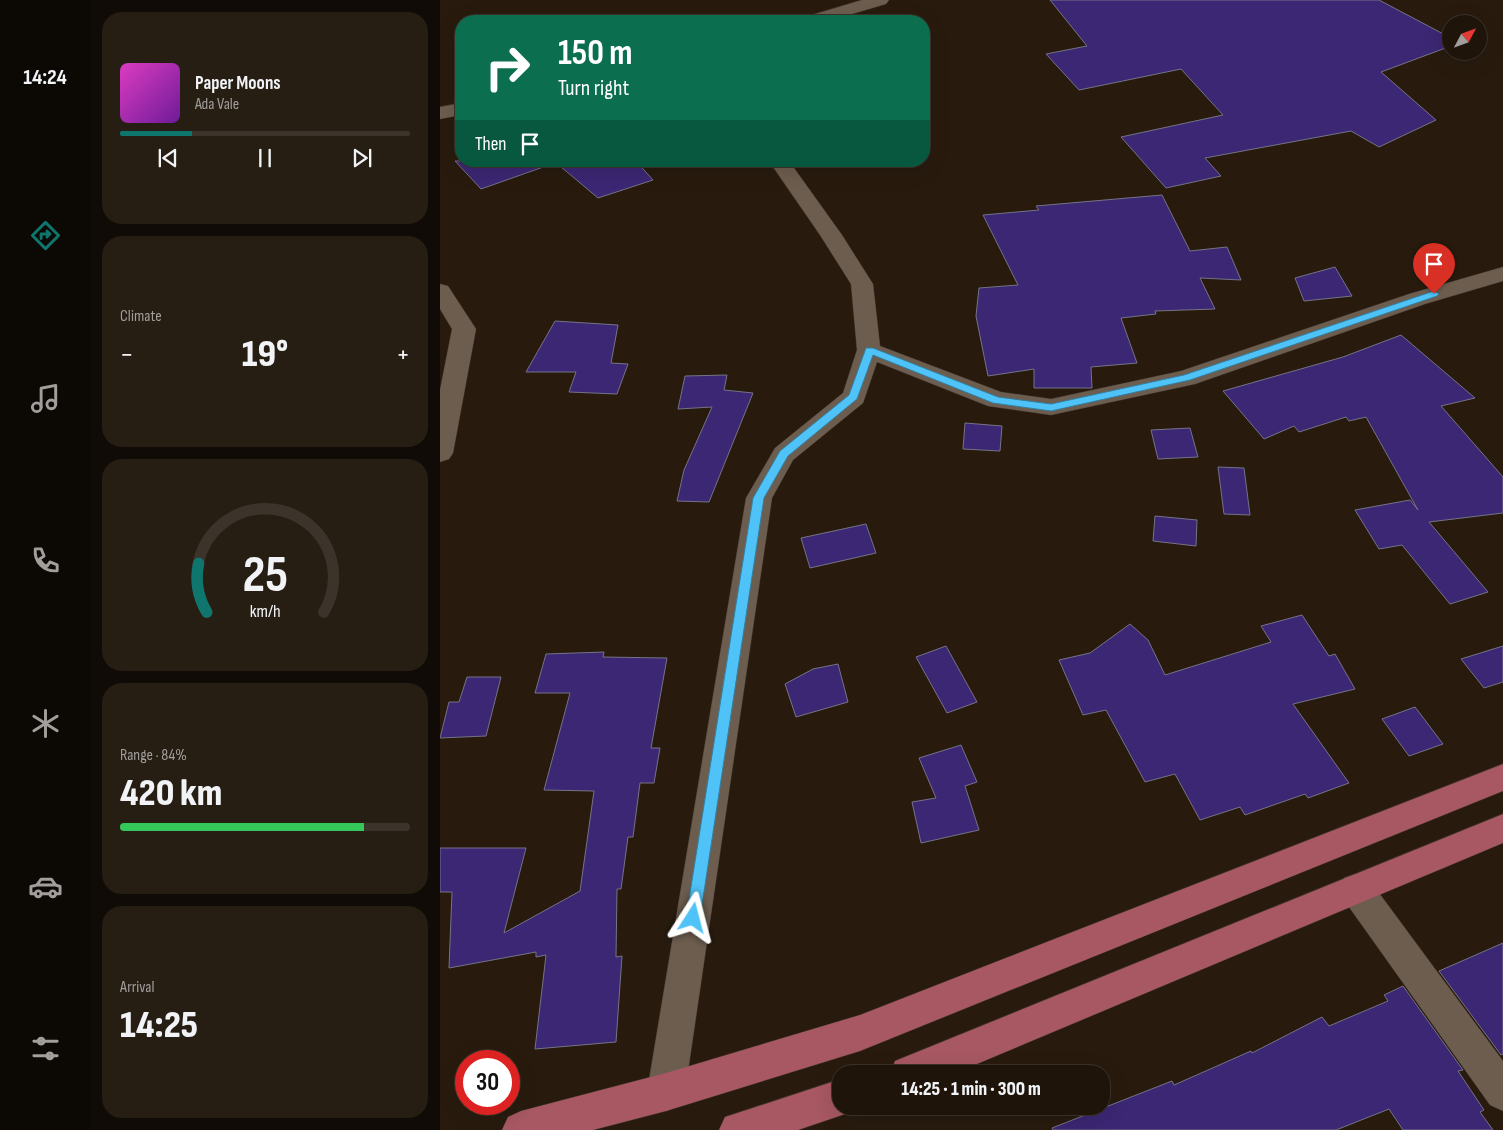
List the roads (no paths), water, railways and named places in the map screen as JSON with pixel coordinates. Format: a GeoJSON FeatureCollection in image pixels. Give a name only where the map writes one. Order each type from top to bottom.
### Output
{"type":"FeatureCollection","features":[{"type":"Feature","properties":{"kind":"main road"},"geometry":{"type":"LineString","coordinates":[[521,1130],[666,1092],[860,1033],[1503,777]]}},
{"type":"Feature","properties":{"kind":"main road"},"geometry":{"type":"LineString","coordinates":[[930,1065],[1503,828]]}},
{"type":"Feature","properties":{"kind":"main road"},"geometry":{"type":"LineString","coordinates":[[738,1130],[832,1101]]}},
{"type":"Feature","properties":{"kind":"street"},"geometry":{"type":"LineString","coordinates":[[831,15],[880,0]]}},
{"type":"Feature","properties":{"kind":"street"},"geometry":{"type":"LineString","coordinates":[[440,113],[455,109]]}},
{"type":"Feature","properties":{"kind":"street"},"geometry":{"type":"LineString","coordinates":[[666,1092],[759,498],[784,454],[854,397],[869,350],[862,284],[831,235],[783,167]]}},
{"type":"Feature","properties":{"kind":"street"},"geometry":{"type":"LineString","coordinates":[[869,350],[997,400],[1051,407],[1186,378],[1417,299],[1503,274]]}},
{"type":"Feature","properties":{"kind":"street"},"geometry":{"type":"LineString","coordinates":[[440,290],[464,329],[440,453]]}},
{"type":"Feature","properties":{"kind":"street"},"geometry":{"type":"LineString","coordinates":[[1356,889],[1503,1092]]}}]}
